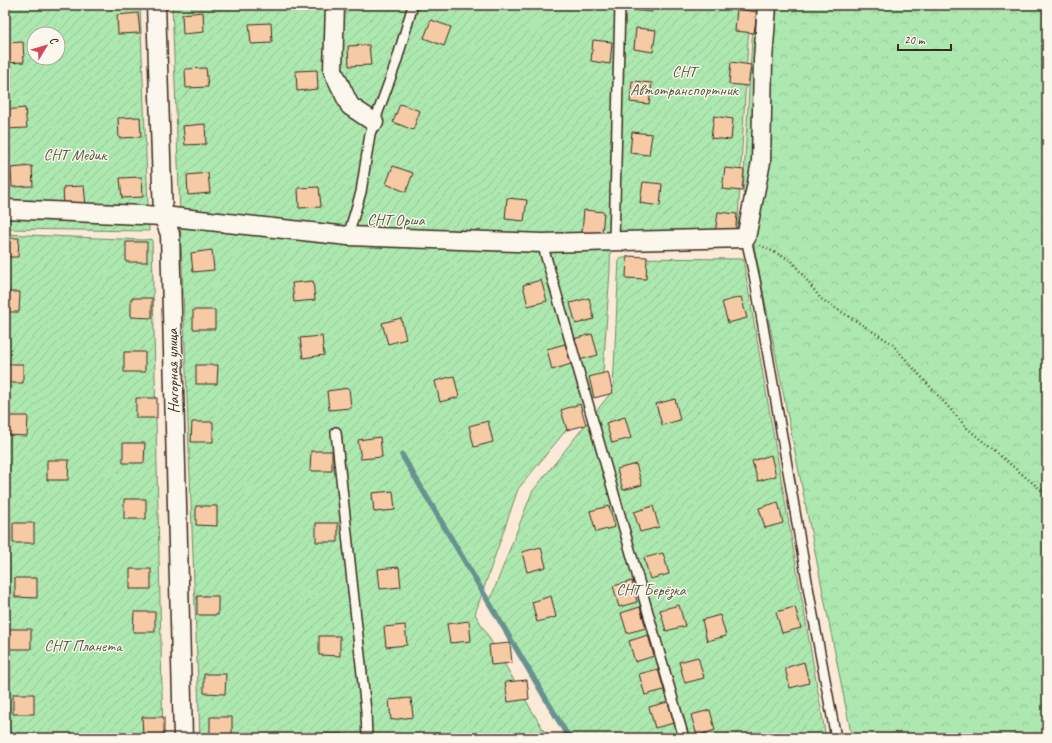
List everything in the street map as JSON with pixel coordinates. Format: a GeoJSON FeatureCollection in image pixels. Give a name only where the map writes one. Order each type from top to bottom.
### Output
{"type":"FeatureCollection","features":[{"type":"Feature","properties":{"kind":"street","name":"Нагорная улица"},"geometry":{"type":"LineString","coordinates":[[156,5],[163,216],[170,234],[183,738]]}},
{"type":"Feature","properties":{"kind":"street"},"geometry":{"type":"LineString","coordinates":[[335,5],[333,71],[350,106],[374,122]]}},
{"type":"Feature","properties":{"kind":"street"},"geometry":{"type":"LineString","coordinates":[[5,209],[163,216],[348,236],[542,243],[746,238],[761,162],[763,60],[767,5]]}},
{"type":"Feature","properties":{"kind":"lane"},"geometry":{"type":"LineString","coordinates":[[348,236],[361,192],[370,134],[396,63],[413,5]]}},
{"type":"Feature","properties":{"kind":"lane"},"geometry":{"type":"LineString","coordinates":[[614,241],[620,5]]}},
{"type":"Feature","properties":{"kind":"lane"},"geometry":{"type":"LineString","coordinates":[[746,238],[755,280],[812,610],[836,738]]}},
{"type":"Feature","properties":{"kind":"lane"},"geometry":{"type":"LineString","coordinates":[[542,243],[684,738]]}},
{"type":"Feature","properties":{"kind":"lane"},"geometry":{"type":"LineString","coordinates":[[336,432],[368,738]]}},
{"type":"Feature","properties":{"kind":"path"},"geometry":{"type":"LineString","coordinates":[[746,238],[792,261],[821,299],[891,343],[967,428],[1047,495]]}},
{"type":"Feature","properties":{"kind":"green space","name":"СНТ Медик"},"geometry":{"type":"Polygon","coordinates":[[[5,5],[140,5],[149,231],[5,229],[5,5]]]}},
{"type":"Feature","properties":{"kind":"green space","name":"СНТ Орша"},"geometry":{"type":"Polygon","coordinates":[[[172,5],[615,5],[610,271],[602,386],[518,489],[475,614],[548,738],[200,738],[172,5]]]}},
{"type":"Feature","properties":{"kind":"green space","name":"СНТ Автотранспортник"},"geometry":{"type":"Polygon","coordinates":[[[624,5],[750,5],[737,238],[619,239],[624,5]]]}},
{"type":"Feature","properties":{"kind":"green space"},"geometry":{"type":"Polygon","coordinates":[[[754,5],[1047,5],[1047,738],[852,738],[743,191],[754,5]]]}},
{"type":"Feature","properties":{"kind":"green space","name":"СНТ Планета"},"geometry":{"type":"Polygon","coordinates":[[[5,234],[143,240],[152,239],[163,738],[5,738],[5,234]]]}},
{"type":"Feature","properties":{"kind":"green space","name":"СНТ Берёзка"},"geometry":{"type":"Polygon","coordinates":[[[619,258],[743,259],[826,738],[568,738],[489,603],[532,492],[613,390],[619,258]]]}},
{"type":"Feature","properties":{"kind":"building"},"geometry":{"type":"Polygon","coordinates":[[[633,5],[652,5],[652,12],[632,10],[633,5]]]}},
{"type":"Feature","properties":{"kind":"building"},"geometry":{"type":"Polygon","coordinates":[[[737,9],[757,12],[754,33],[735,31],[737,9]]]}},
{"type":"Feature","properties":{"kind":"building"},"geometry":{"type":"Polygon","coordinates":[[[203,12],[204,32],[183,34],[182,14],[203,12]]]}},
{"type":"Feature","properties":{"kind":"building"},"geometry":{"type":"Polygon","coordinates":[[[138,13],[140,33],[118,34],[117,15],[138,13]]]}},
{"type":"Feature","properties":{"kind":"building"},"geometry":{"type":"Polygon","coordinates":[[[431,20],[451,27],[444,46],[424,38],[431,20]]]}},
{"type":"Feature","properties":{"kind":"building"},"geometry":{"type":"Polygon","coordinates":[[[271,23],[272,43],[251,44],[249,24],[271,23]]]}},
{"type":"Feature","properties":{"kind":"building"},"geometry":{"type":"Polygon","coordinates":[[[636,28],[656,30],[653,52],[634,49],[636,28]]]}},
{"type":"Feature","properties":{"kind":"building"},"geometry":{"type":"Polygon","coordinates":[[[593,40],[612,42],[610,64],[591,61],[593,40]]]}},
{"type":"Feature","properties":{"kind":"building"},"geometry":{"type":"Polygon","coordinates":[[[23,42],[24,62],[5,63],[5,43],[23,42]]]}},
{"type":"Feature","properties":{"kind":"building"},"geometry":{"type":"Polygon","coordinates":[[[369,45],[371,65],[349,66],[348,46],[369,45]]]}},
{"type":"Feature","properties":{"kind":"building"},"geometry":{"type":"Polygon","coordinates":[[[731,62],[751,65],[748,86],[729,84],[731,62]]]}},
{"type":"Feature","properties":{"kind":"building"},"geometry":{"type":"Polygon","coordinates":[[[206,68],[208,87],[186,88],[185,69],[206,68]]]}},
{"type":"Feature","properties":{"kind":"building"},"geometry":{"type":"Polygon","coordinates":[[[317,70],[318,89],[297,91],[296,71],[317,70]]]}},
{"type":"Feature","properties":{"kind":"building"},"geometry":{"type":"Polygon","coordinates":[[[632,81],[652,83],[649,104],[630,102],[632,81]]]}},
{"type":"Feature","properties":{"kind":"building"},"geometry":{"type":"Polygon","coordinates":[[[400,104],[420,111],[413,130],[393,122],[400,104]]]}},
{"type":"Feature","properties":{"kind":"building"},"geometry":{"type":"Polygon","coordinates":[[[25,108],[27,128],[5,129],[5,110],[25,108]]]}},
{"type":"Feature","properties":{"kind":"building"},"geometry":{"type":"Polygon","coordinates":[[[714,116],[733,119],[731,140],[711,138],[714,116]]]}},
{"type":"Feature","properties":{"kind":"building"},"geometry":{"type":"Polygon","coordinates":[[[140,117],[141,137],[119,138],[118,118],[140,117]]]}},
{"type":"Feature","properties":{"kind":"building"},"geometry":{"type":"Polygon","coordinates":[[[205,124],[206,144],[185,145],[183,126],[205,124]]]}},
{"type":"Feature","properties":{"kind":"building"},"geometry":{"type":"Polygon","coordinates":[[[632,132],[652,134],[649,155],[630,153],[632,132]]]}},
{"type":"Feature","properties":{"kind":"building"},"geometry":{"type":"Polygon","coordinates":[[[32,166],[33,186],[12,187],[11,168],[32,166]]]}},
{"type":"Feature","properties":{"kind":"building"},"geometry":{"type":"Polygon","coordinates":[[[393,166],[413,173],[406,192],[386,184],[393,166]]]}},
{"type":"Feature","properties":{"kind":"building"},"geometry":{"type":"Polygon","coordinates":[[[725,168],[744,170],[742,191],[722,189],[725,168]]]}},
{"type":"Feature","properties":{"kind":"building"},"geometry":{"type":"Polygon","coordinates":[[[208,173],[210,193],[188,195],[187,175],[208,173]]]}},
{"type":"Feature","properties":{"kind":"building"},"geometry":{"type":"Polygon","coordinates":[[[142,177],[143,197],[122,198],[120,178],[142,177]]]}},
{"type":"Feature","properties":{"kind":"building"},"geometry":{"type":"Polygon","coordinates":[[[643,182],[662,184],[660,206],[640,203],[643,182]]]}},
{"type":"Feature","properties":{"kind":"building"},"geometry":{"type":"Polygon","coordinates":[[[84,186],[86,206],[64,207],[63,187],[84,186]]]}},
{"type":"Feature","properties":{"kind":"building"},"geometry":{"type":"Polygon","coordinates":[[[319,187],[321,207],[299,208],[298,188],[319,187]]]}},
{"type":"Feature","properties":{"kind":"building"},"geometry":{"type":"Polygon","coordinates":[[[507,198],[527,200],[524,221],[505,219],[507,198]]]}},
{"type":"Feature","properties":{"kind":"building"},"geometry":{"type":"Polygon","coordinates":[[[584,210],[604,212],[602,234],[582,232],[584,210]]]}},
{"type":"Feature","properties":{"kind":"building"},"geometry":{"type":"Polygon","coordinates":[[[718,212],[737,214],[735,236],[715,234],[718,212]]]}},
{"type":"Feature","properties":{"kind":"building"},"geometry":{"type":"Polygon","coordinates":[[[5,238],[19,238],[18,257],[5,257],[5,238]]]}},
{"type":"Feature","properties":{"kind":"building"},"geometry":{"type":"Polygon","coordinates":[[[126,242],[147,242],[147,262],[126,262],[126,242]]]}},
{"type":"Feature","properties":{"kind":"building"},"geometry":{"type":"Polygon","coordinates":[[[212,250],[214,270],[193,272],[191,253],[212,250]]]}},
{"type":"Feature","properties":{"kind":"building"},"geometry":{"type":"Polygon","coordinates":[[[627,256],[647,257],[646,279],[626,278],[627,256]]]}},
{"type":"Feature","properties":{"kind":"building"},"geometry":{"type":"Polygon","coordinates":[[[541,280],[547,301],[528,306],[523,285],[541,280]]]}},
{"type":"Feature","properties":{"kind":"building"},"geometry":{"type":"Polygon","coordinates":[[[313,281],[315,300],[294,302],[292,283],[313,281]]]}},
{"type":"Feature","properties":{"kind":"building"},"geometry":{"type":"Polygon","coordinates":[[[5,292],[20,292],[19,312],[5,312],[5,292]]]}},
{"type":"Feature","properties":{"kind":"building"},"geometry":{"type":"Polygon","coordinates":[[[741,297],[747,318],[728,323],[722,302],[741,297]]]}},
{"type":"Feature","properties":{"kind":"building"},"geometry":{"type":"Polygon","coordinates":[[[131,298],[152,298],[152,318],[131,317],[131,298]]]}},
{"type":"Feature","properties":{"kind":"building"},"geometry":{"type":"Polygon","coordinates":[[[589,298],[594,319],[576,324],[570,303],[589,298]]]}},
{"type":"Feature","properties":{"kind":"building"},"geometry":{"type":"Polygon","coordinates":[[[193,310],[215,310],[215,329],[193,329],[193,310]]]}},
{"type":"Feature","properties":{"kind":"building"},"geometry":{"type":"Polygon","coordinates":[[[401,318],[406,339],[388,344],[382,323],[401,318]]]}},
{"type":"Feature","properties":{"kind":"building"},"geometry":{"type":"Polygon","coordinates":[[[592,334],[598,355],[579,360],[573,339],[592,334]]]}},
{"type":"Feature","properties":{"kind":"building"},"geometry":{"type":"Polygon","coordinates":[[[322,336],[324,355],[303,358],[300,338],[322,336]]]}},
{"type":"Feature","properties":{"kind":"building"},"geometry":{"type":"Polygon","coordinates":[[[565,344],[571,364],[552,370],[547,349],[565,344]]]}},
{"type":"Feature","properties":{"kind":"building"},"geometry":{"type":"Polygon","coordinates":[[[124,352],[145,352],[145,372],[124,372],[124,352]]]}},
{"type":"Feature","properties":{"kind":"building"},"geometry":{"type":"Polygon","coordinates":[[[5,364],[23,364],[23,383],[5,383],[5,364]]]}},
{"type":"Feature","properties":{"kind":"building"},"geometry":{"type":"Polygon","coordinates":[[[196,365],[218,365],[217,384],[196,384],[196,365]]]}},
{"type":"Feature","properties":{"kind":"building"},"geometry":{"type":"Polygon","coordinates":[[[608,372],[613,393],[594,398],[589,377],[608,372]]]}},
{"type":"Feature","properties":{"kind":"building"},"geometry":{"type":"Polygon","coordinates":[[[454,376],[459,397],[440,402],[435,381],[454,376]]]}},
{"type":"Feature","properties":{"kind":"building"},"geometry":{"type":"Polygon","coordinates":[[[349,388],[351,408],[329,410],[327,391],[349,388]]]}},
{"type":"Feature","properties":{"kind":"building"},"geometry":{"type":"Polygon","coordinates":[[[136,398],[157,398],[157,418],[136,418],[136,398]]]}},
{"type":"Feature","properties":{"kind":"building"},"geometry":{"type":"Polygon","coordinates":[[[675,399],[680,420],[662,425],[656,404],[675,399]]]}},
{"type":"Feature","properties":{"kind":"building"},"geometry":{"type":"Polygon","coordinates":[[[580,404],[586,425],[567,430],[561,410],[580,404]]]}},
{"type":"Feature","properties":{"kind":"building"},"geometry":{"type":"Polygon","coordinates":[[[6,416],[28,416],[27,436],[6,435],[6,416]]]}},
{"type":"Feature","properties":{"kind":"building"},"geometry":{"type":"Polygon","coordinates":[[[625,417],[631,438],[612,443],[606,423],[625,417]]]}},
{"type":"Feature","properties":{"kind":"building"},"geometry":{"type":"Polygon","coordinates":[[[488,421],[493,442],[474,447],[469,426],[488,421]]]}},
{"type":"Feature","properties":{"kind":"building"},"geometry":{"type":"Polygon","coordinates":[[[192,422],[213,422],[213,442],[191,442],[192,422]]]}},
{"type":"Feature","properties":{"kind":"building"},"geometry":{"type":"Polygon","coordinates":[[[380,437],[382,457],[361,459],[358,440],[380,437]]]}},
{"type":"Feature","properties":{"kind":"building"},"geometry":{"type":"Polygon","coordinates":[[[123,443],[145,443],[144,463],[123,463],[123,443]]]}},
{"type":"Feature","properties":{"kind":"building"},"geometry":{"type":"Polygon","coordinates":[[[311,451],[332,451],[332,471],[310,471],[311,451]]]}},
{"type":"Feature","properties":{"kind":"building"},"geometry":{"type":"Polygon","coordinates":[[[771,455],[776,476],[758,481],[752,461],[771,455]]]}},
{"type":"Feature","properties":{"kind":"building"},"geometry":{"type":"Polygon","coordinates":[[[47,460],[69,460],[68,480],[47,480],[47,460]]]}},
{"type":"Feature","properties":{"kind":"building"},"geometry":{"type":"Polygon","coordinates":[[[636,464],[642,485],[623,490],[617,469],[636,464]]]}},
{"type":"Feature","properties":{"kind":"building"},"geometry":{"type":"Polygon","coordinates":[[[393,491],[395,510],[374,512],[372,493],[393,491]]]}},
{"type":"Feature","properties":{"kind":"building"},"geometry":{"type":"Polygon","coordinates":[[[124,499],[146,499],[146,519],[124,519],[124,499]]]}},
{"type":"Feature","properties":{"kind":"building"},"geometry":{"type":"Polygon","coordinates":[[[778,502],[783,523],[765,528],[759,508],[778,502]]]}},
{"type":"Feature","properties":{"kind":"building"},"geometry":{"type":"Polygon","coordinates":[[[196,506],[217,506],[217,526],[196,525],[196,506]]]}},
{"type":"Feature","properties":{"kind":"building"},"geometry":{"type":"Polygon","coordinates":[[[609,506],[615,527],[596,532],[590,511],[609,506]]]}},
{"type":"Feature","properties":{"kind":"building"},"geometry":{"type":"Polygon","coordinates":[[[653,506],[659,527],[640,532],[634,512],[653,506]]]}},
{"type":"Feature","properties":{"kind":"building"},"geometry":{"type":"Polygon","coordinates":[[[13,523],[34,523],[34,543],[13,543],[13,523]]]}},
{"type":"Feature","properties":{"kind":"building"},"geometry":{"type":"Polygon","coordinates":[[[316,523],[338,523],[338,542],[316,542],[316,523]]]}},
{"type":"Feature","properties":{"kind":"building"},"geometry":{"type":"Polygon","coordinates":[[[541,547],[546,567],[527,572],[522,552],[541,547]]]}},
{"type":"Feature","properties":{"kind":"building"},"geometry":{"type":"Polygon","coordinates":[[[663,553],[669,574],[650,579],[644,558],[663,553]]]}},
{"type":"Feature","properties":{"kind":"building"},"geometry":{"type":"Polygon","coordinates":[[[399,567],[401,587],[380,589],[378,569],[399,567]]]}},
{"type":"Feature","properties":{"kind":"building"},"geometry":{"type":"Polygon","coordinates":[[[130,569],[151,569],[151,589],[130,589],[130,569]]]}},
{"type":"Feature","properties":{"kind":"building"},"geometry":{"type":"Polygon","coordinates":[[[15,578],[37,578],[37,598],[15,597],[15,578]]]}},
{"type":"Feature","properties":{"kind":"building"},"geometry":{"type":"Polygon","coordinates":[[[632,581],[637,602],[619,607],[613,586],[632,581]]]}},
{"type":"Feature","properties":{"kind":"building"},"geometry":{"type":"Polygon","coordinates":[[[197,596],[218,596],[218,615],[197,615],[197,596]]]}},
{"type":"Feature","properties":{"kind":"building"},"geometry":{"type":"Polygon","coordinates":[[[551,596],[556,617],[537,622],[532,602],[551,596]]]}},
{"type":"Feature","properties":{"kind":"building"},"geometry":{"type":"Polygon","coordinates":[[[679,605],[685,626],[666,631],[660,610],[679,605]]]}},
{"type":"Feature","properties":{"kind":"building"},"geometry":{"type":"Polygon","coordinates":[[[640,607],[646,628],[627,633],[621,613],[640,607]]]}},
{"type":"Feature","properties":{"kind":"building"},"geometry":{"type":"Polygon","coordinates":[[[795,607],[801,628],[782,633],[776,612],[795,607]]]}},
{"type":"Feature","properties":{"kind":"building"},"geometry":{"type":"Polygon","coordinates":[[[134,612],[155,612],[155,632],[133,632],[134,612]]]}},
{"type":"Feature","properties":{"kind":"building"},"geometry":{"type":"Polygon","coordinates":[[[720,615],[726,636],[707,641],[702,620],[720,615]]]}},
{"type":"Feature","properties":{"kind":"building"},"geometry":{"type":"Polygon","coordinates":[[[469,621],[471,641],[450,643],[447,624],[469,621]]]}},
{"type":"Feature","properties":{"kind":"building"},"geometry":{"type":"Polygon","coordinates":[[[405,625],[407,645],[386,647],[384,627],[405,625]]]}},
{"type":"Feature","properties":{"kind":"building"},"geometry":{"type":"Polygon","coordinates":[[[9,629],[31,629],[31,649],[9,649],[9,629]]]}},
{"type":"Feature","properties":{"kind":"building"},"geometry":{"type":"Polygon","coordinates":[[[648,635],[654,656],[635,662],[629,641],[648,635]]]}},
{"type":"Feature","properties":{"kind":"building"},"geometry":{"type":"Polygon","coordinates":[[[319,636],[340,636],[340,656],[319,655],[319,636]]]}},
{"type":"Feature","properties":{"kind":"building"},"geometry":{"type":"Polygon","coordinates":[[[510,643],[512,663],[491,665],[489,645],[510,643]]]}},
{"type":"Feature","properties":{"kind":"building"},"geometry":{"type":"Polygon","coordinates":[[[698,657],[704,678],[685,683],[679,662],[698,657]]]}},
{"type":"Feature","properties":{"kind":"building"},"geometry":{"type":"Polygon","coordinates":[[[804,662],[809,683],[790,688],[785,668],[804,662]]]}},
{"type":"Feature","properties":{"kind":"building"},"geometry":{"type":"Polygon","coordinates":[[[658,669],[664,690],[645,695],[639,674],[658,669]]]}},
{"type":"Feature","properties":{"kind":"building"},"geometry":{"type":"Polygon","coordinates":[[[204,674],[226,674],[225,694],[204,693],[204,674]]]}},
{"type":"Feature","properties":{"kind":"building"},"geometry":{"type":"Polygon","coordinates":[[[527,680],[529,699],[508,702],[505,682],[527,680]]]}},
{"type":"Feature","properties":{"kind":"building"},"geometry":{"type":"Polygon","coordinates":[[[13,694],[34,694],[34,714],[13,714],[13,694]]]}},
{"type":"Feature","properties":{"kind":"building"},"geometry":{"type":"Polygon","coordinates":[[[411,698],[413,717],[391,720],[389,700],[411,698]]]}},
{"type":"Feature","properties":{"kind":"building"},"geometry":{"type":"Polygon","coordinates":[[[668,702],[674,723],[655,728],[649,707],[668,702]]]}},
{"type":"Feature","properties":{"kind":"building"},"geometry":{"type":"Polygon","coordinates":[[[710,710],[715,730],[697,736],[691,715],[710,710]]]}},
{"type":"Feature","properties":{"kind":"building"},"geometry":{"type":"Polygon","coordinates":[[[142,717],[164,717],[164,736],[143,736],[142,717]]]}},
{"type":"Feature","properties":{"kind":"building"},"geometry":{"type":"Polygon","coordinates":[[[210,717],[232,717],[232,736],[210,736],[210,717]]]}},
{"type":"Feature","properties":{"kind":"building"},"geometry":{"type":"Polygon","coordinates":[[[321,734],[343,734],[343,738],[321,738],[321,734]]]}},
{"type":"Feature","properties":{"kind":"waterway"},"geometry":{"type":"LineString","coordinates":[[402,455],[569,738]]}}]}
